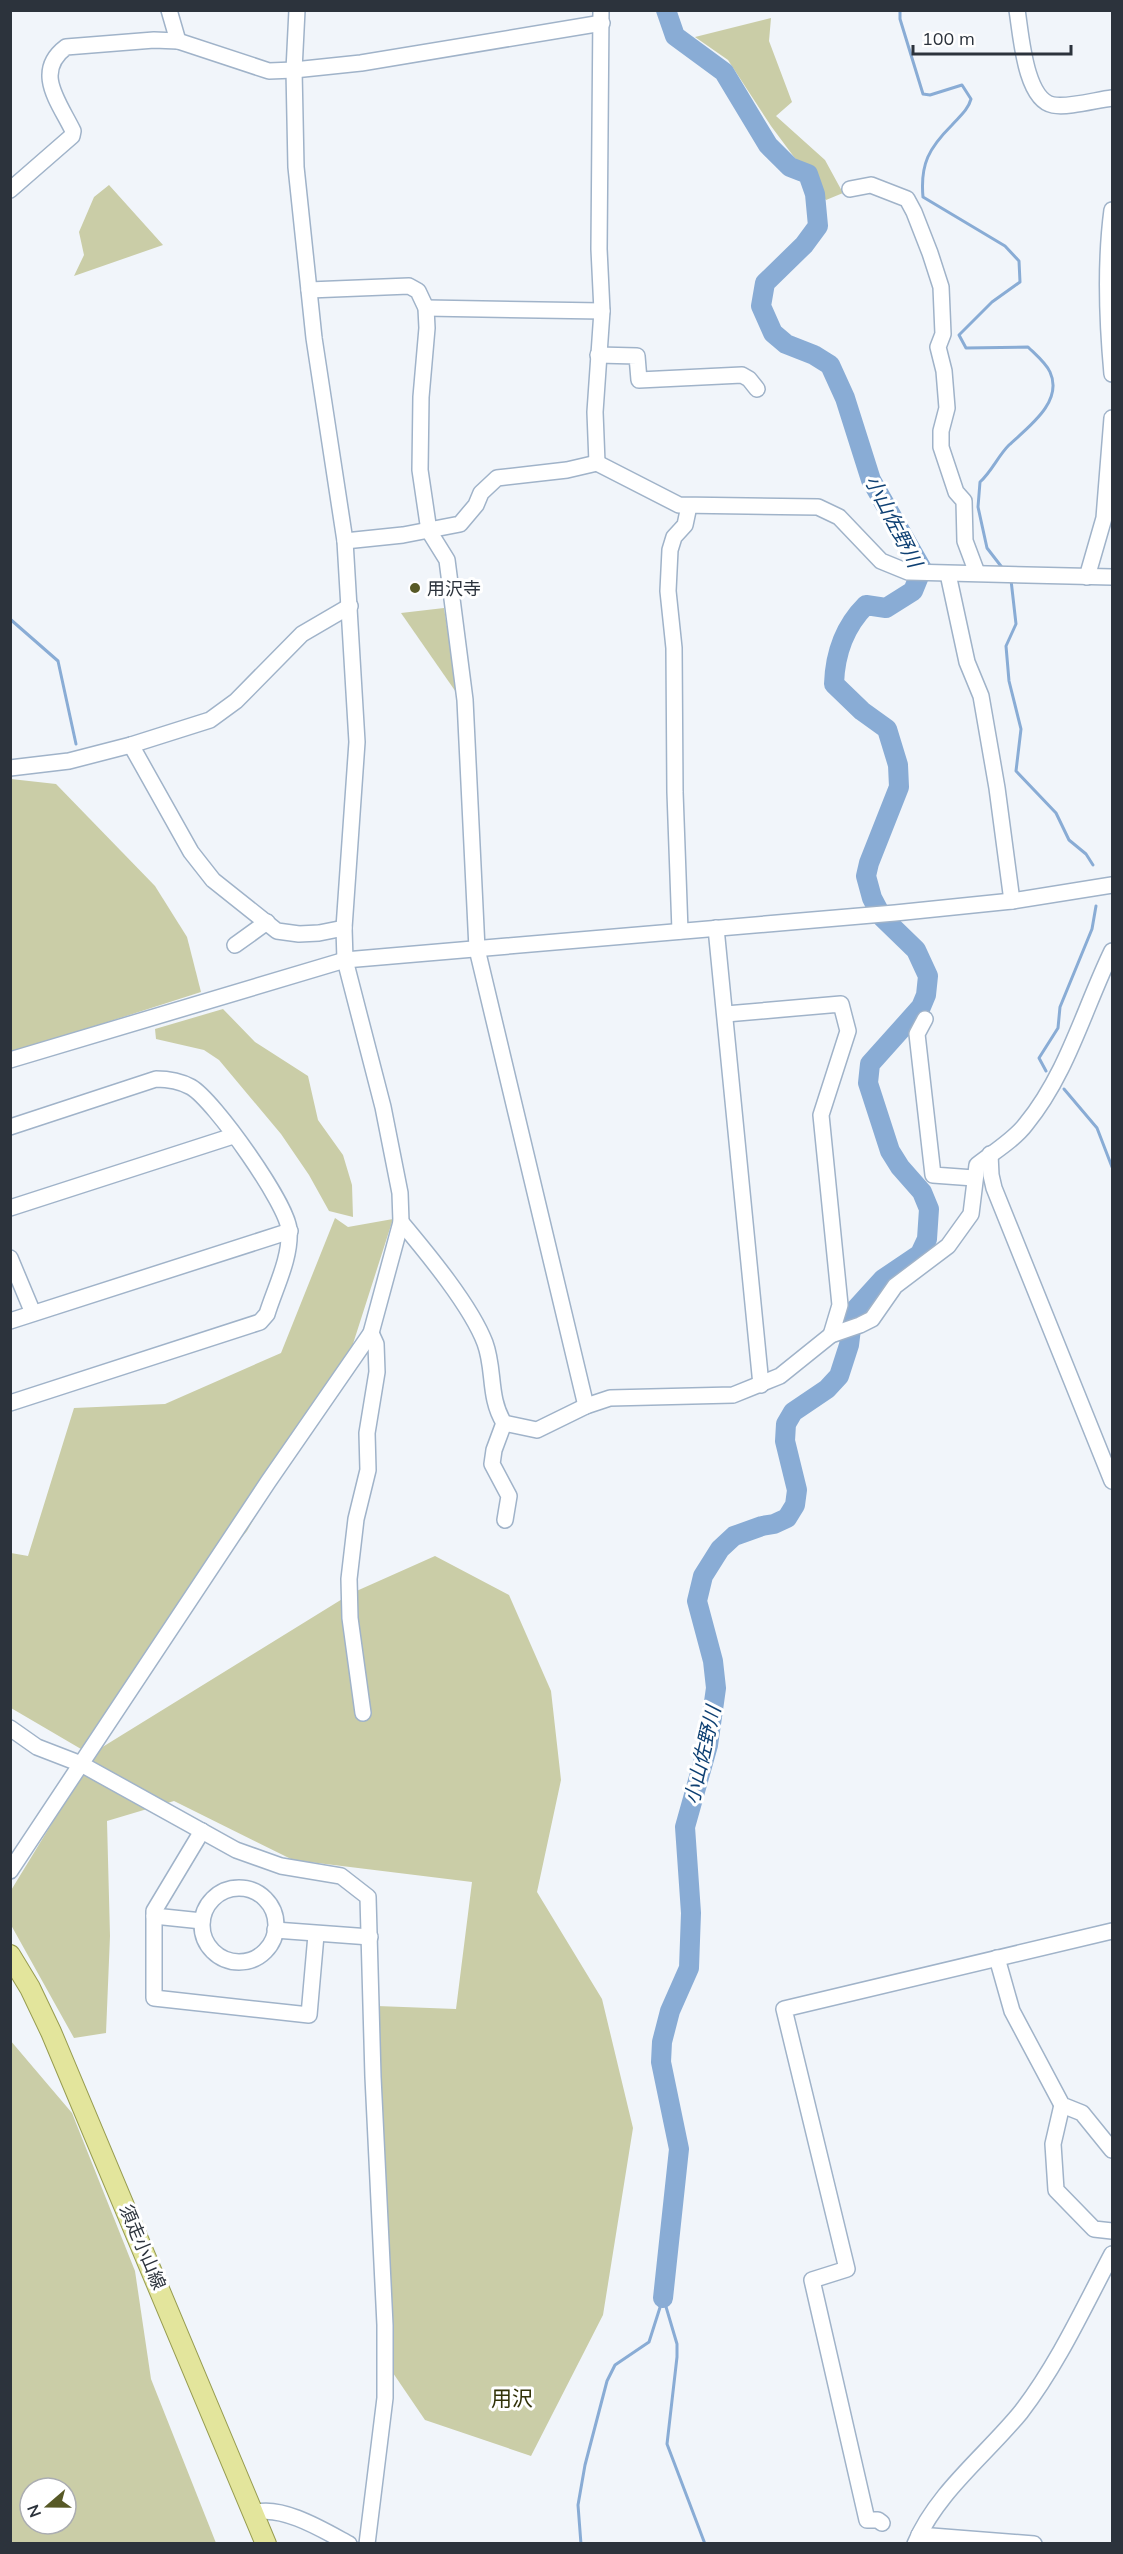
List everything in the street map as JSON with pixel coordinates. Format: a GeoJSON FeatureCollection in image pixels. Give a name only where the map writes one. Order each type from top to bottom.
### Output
{"type":"FeatureCollection","features":[{"type":"Feature","properties":{"kind":"main road","name":"須走小山線"},"geometry":{"type":"LineString","coordinates":[[10,1955],[30,1988],[51,2032],[266,2544]]}},
{"type":"Feature","properties":{"kind":"street"},"geometry":{"type":"LineString","coordinates":[[169,10],[178,41]]}},
{"type":"Feature","properties":{"kind":"street"},"geometry":{"type":"LineString","coordinates":[[10,1871],[268,1482],[371,1333],[401,1222],[398,1176],[345,960],[344,928],[357,742],[345,541],[309,290],[296,167],[294,70],[297,10]]}},
{"type":"Feature","properties":{"kind":"street"},"geometry":{"type":"LineString","coordinates":[[1017,10],[1031,86],[1042,101],[1054,106],[1113,98]]}},
{"type":"Feature","properties":{"kind":"street"},"geometry":{"type":"LineString","coordinates":[[10,190],[66,141],[73,131],[48,74],[51,63],[66,47],[154,40],[178,41],[269,71],[294,70],[361,63],[601,16],[599,249],[602,311],[595,412],[597,463]]}},
{"type":"Feature","properties":{"kind":"street"},"geometry":{"type":"LineString","coordinates":[[850,189],[871,185],[907,199],[930,253],[941,287],[943,334],[938,347],[944,371],[947,408],[941,432],[941,447],[956,492],[964,501],[965,541],[977,573]]}},
{"type":"Feature","properties":{"kind":"street"},"geometry":{"type":"LineString","coordinates":[[1113,210],[1108,259],[1108,335],[1113,374]]}},
{"type":"Feature","properties":{"kind":"street"},"geometry":{"type":"LineString","coordinates":[[309,290],[409,285],[418,291],[426,308],[420,470],[429,531],[447,560],[465,700],[477,949],[586,1406]]}},
{"type":"Feature","properties":{"kind":"street"},"geometry":{"type":"LineString","coordinates":[[426,308],[602,311]]}},
{"type":"Feature","properties":{"kind":"street"},"geometry":{"type":"LineString","coordinates":[[598,355],[636,356],[639,380],[742,375],[749,379],[757,389]]}},
{"type":"Feature","properties":{"kind":"street"},"geometry":{"type":"LineString","coordinates":[[1087,576],[1104,519],[1113,418]]}},
{"type":"Feature","properties":{"kind":"street"},"geometry":{"type":"LineString","coordinates":[[345,541],[429,531],[460,524],[476,505],[481,493],[497,478],[567,470],[597,463],[679,505],[818,507],[839,517],[881,561],[908,572],[1113,577]]}},
{"type":"Feature","properties":{"kind":"street"},"geometry":{"type":"LineString","coordinates":[[680,931],[675,792],[674,648],[668,591],[670,550],[674,537],[684,525],[689,506]]}},
{"type":"Feature","properties":{"kind":"street"},"geometry":{"type":"LineString","coordinates":[[942,574],[967,662],[981,696],[997,788],[1012,901]]}},
{"type":"Feature","properties":{"kind":"street"},"geometry":{"type":"LineString","coordinates":[[10,768],[69,761],[131,745],[210,720],[236,701],[302,634],[350,606]]}},
{"type":"Feature","properties":{"kind":"street"},"geometry":{"type":"LineString","coordinates":[[131,745],[202,870],[277,931],[299,934],[344,928]]}},
{"type":"Feature","properties":{"kind":"street"},"geometry":{"type":"LineString","coordinates":[[10,1060],[345,960],[856,917],[1012,901],[1113,885]]}},
{"type":"Feature","properties":{"kind":"street"},"geometry":{"type":"LineString","coordinates":[[235,945],[267,922]]}},
{"type":"Feature","properties":{"kind":"street"},"geometry":{"type":"LineString","coordinates":[[716,928],[762,1385]]}},
{"type":"Feature","properties":{"kind":"street"},"geometry":{"type":"LineString","coordinates":[[504,1423],[537,1430],[586,1406],[610,1398],[733,1395],[780,1376],[834,1334],[872,1318],[895,1286],[948,1246],[964,1227],[971,1214],[976,1165],[1025,1126],[1052,1083],[1081,1025],[1113,951]]}},
{"type":"Feature","properties":{"kind":"street"},"geometry":{"type":"LineString","coordinates":[[726,1014],[841,1004],[848,1030],[821,1115],[840,1305],[834,1334]]}},
{"type":"Feature","properties":{"kind":"street"},"geometry":{"type":"LineString","coordinates":[[925,1019],[917,1034],[933,1175],[974,1178]]}},
{"type":"Feature","properties":{"kind":"street"},"geometry":{"type":"LineString","coordinates":[[10,1127],[156,1078],[171,1080],[192,1088],[209,1104],[273,1192],[288,1219],[290,1231],[290,1244],[284,1264],[267,1314],[260,1322],[10,1403]]}},
{"type":"Feature","properties":{"kind":"street"},"geometry":{"type":"LineString","coordinates":[[10,1208],[233,1136]]}},
{"type":"Feature","properties":{"kind":"street"},"geometry":{"type":"LineString","coordinates":[[990,1154],[994,1188],[1113,1481]]}},
{"type":"Feature","properties":{"kind":"street"},"geometry":{"type":"LineString","coordinates":[[401,1222],[474,1320],[486,1345],[491,1387],[504,1423],[494,1450],[492,1464],[508,1496],[505,1520]]}},
{"type":"Feature","properties":{"kind":"street"},"geometry":{"type":"LineString","coordinates":[[10,1321],[290,1231]]}},
{"type":"Feature","properties":{"kind":"street"},"geometry":{"type":"LineString","coordinates":[[10,1258],[33,1313]]}},
{"type":"Feature","properties":{"kind":"street"},"geometry":{"type":"LineString","coordinates":[[363,1713],[350,1618],[349,1579],[356,1519],[368,1470],[367,1433],[377,1372],[376,1344],[371,1333]]}},
{"type":"Feature","properties":{"kind":"street"},"geometry":{"type":"LineString","coordinates":[[10,1728],[37,1747],[81,1764],[236,1850],[280,1866],[341,1876],[368,1897],[373,2077],[385,2325],[384,2410],[368,2544]]}},
{"type":"Feature","properties":{"kind":"street"},"geometry":{"type":"LineString","coordinates":[[202,1831],[154,1911],[154,1998],[309,2015],[316,1935]]}},
{"type":"Feature","properties":{"kind":"street"},"geometry":{"type":"LineString","coordinates":[[231,1888],[243,1888],[254,1891],[271,1907],[275,1918],[275,1930],[272,1942],[264,1952],[253,1959],[229,1960],[217,1954],[206,1940],[202,1922],[211,1900],[231,1888]]}},
{"type":"Feature","properties":{"kind":"street"},"geometry":{"type":"LineString","coordinates":[[154,1916],[202,1922]]}},
{"type":"Feature","properties":{"kind":"street"},"geometry":{"type":"LineString","coordinates":[[275,1930],[316,1935],[370,1937]]}},
{"type":"Feature","properties":{"kind":"street"},"geometry":{"type":"LineString","coordinates":[[882,2523],[878,2520],[867,2520],[812,2280],[847,2269],[784,2009],[1113,1931]]}},
{"type":"Feature","properties":{"kind":"street"},"geometry":{"type":"LineString","coordinates":[[997,1958],[1012,2011],[1062,2105],[1082,2113],[1113,2150]]}},
{"type":"Feature","properties":{"kind":"street"},"geometry":{"type":"LineString","coordinates":[[1062,2105],[1053,2144],[1056,2190],[1094,2229],[1113,2231]]}},
{"type":"Feature","properties":{"kind":"street"},"geometry":{"type":"LineString","coordinates":[[1034,2544],[917,2539],[928,2518],[1020,2413],[1036,2391],[1052,2367],[1113,2254]]}},
{"type":"Feature","properties":{"kind":"street"},"geometry":{"type":"LineString","coordinates":[[254,2513],[267,2510],[286,2515],[350,2544]]}},
{"type":"Feature","properties":{"kind":"green space"},"geometry":{"type":"Polygon","coordinates":[[[771,18],[769,41],[792,102],[776,116],[825,160],[843,193],[826,200],[771,126],[728,60],[695,37],[771,18]]]}},
{"type":"Feature","properties":{"kind":"green space"},"geometry":{"type":"Polygon","coordinates":[[[109,185],[163,245],[74,276],[84,255],[79,232],[94,197],[109,185]]]}},
{"type":"Feature","properties":{"kind":"green space"},"geometry":{"type":"Polygon","coordinates":[[[444,608],[458,695],[401,613],[444,608]]]}},
{"type":"Feature","properties":{"kind":"green space"},"geometry":{"type":"Polygon","coordinates":[[[11,779],[56,784],[155,886],[187,937],[201,992],[11,1053],[11,779]]]}},
{"type":"Feature","properties":{"kind":"green space"},"geometry":{"type":"Polygon","coordinates":[[[223,1009],[255,1042],[308,1076],[318,1120],[343,1155],[352,1185],[353,1217],[329,1211],[309,1175],[281,1134],[219,1060],[204,1050],[156,1039],[155,1029],[223,1009]]]}},
{"type":"Feature","properties":{"kind":"green space"},"geometry":{"type":"Polygon","coordinates":[[[335,1218],[348,1227],[393,1219],[352,1347],[247,1531],[173,1623],[81,1749],[11,1708],[11,1553],[28,1556],[74,1408],[165,1404],[281,1353],[335,1218]]]}},
{"type":"Feature","properties":{"kind":"green space"},"geometry":{"type":"Polygon","coordinates":[[[435,1556],[509,1595],[551,1691],[561,1780],[537,1892],[602,1999],[633,2128],[603,2315],[531,2456],[425,2420],[393,2373],[377,2312],[377,2006],[456,2009],[472,1882],[293,1860],[174,1801],[107,1821],[110,1936],[106,2033],[74,2038],[11,1925],[10,1892],[96,1751],[352,1593],[435,1556]]]}},
{"type":"Feature","properties":{"kind":"green space"},"geometry":{"type":"Polygon","coordinates":[[[10,2040],[72,2113],[135,2271],[151,2379],[216,2543],[15,2544],[11,2541],[10,2040]]]}},
{"type":"Feature","properties":{"kind":"waterway","name":"小山佐野川"},"geometry":{"type":"LineString","coordinates":[[663,2298],[679,2149],[661,2062],[662,2042],[670,2011],[689,1968],[691,1913],[685,1827],[708,1745],[716,1688],[713,1661],[697,1601],[703,1576],[720,1549],[734,1536],[787,1518],[795,1505],[797,1490],[785,1441],[786,1424],[793,1412],[827,1389],[839,1376],[849,1345],[853,1312],[883,1279],[920,1254],[927,1239],[929,1209],[922,1192],[900,1167],[890,1151],[868,1083],[870,1064],[921,1007],[926,995],[928,976],[916,950],[882,917],[872,898],[866,876],[899,787],[898,765],[887,729],[862,711],[834,684],[836,662],[842,641],[858,613],[866,605],[886,608],[913,591],[922,569],[871,480],[845,398],[830,365],[814,355],[786,344],[773,333],[761,306],[765,283],[804,245],[818,226],[815,194],[808,174],[790,167],[768,145],[724,72],[675,36],[666,10]]}},
{"type":"Feature","properties":{"kind":"waterway"},"geometry":{"type":"LineString","coordinates":[[900,10],[900,19],[923,94],[930,95],[962,85],[971,99],[966,110],[937,141],[928,157],[923,175],[923,197],[1005,246],[1019,261],[1020,282],[992,302],[959,335],[966,348],[1028,347],[1048,369],[1053,383],[1052,394],[1042,413],[1005,449],[980,482],[978,507],[987,548],[1004,570]]}},
{"type":"Feature","properties":{"kind":"waterway"},"geometry":{"type":"LineString","coordinates":[[1011,580],[1016,624],[1006,646],[1009,681],[1021,729],[1016,771],[1056,813],[1069,840],[1086,854],[1093,865]]}},
{"type":"Feature","properties":{"kind":"waterway"},"geometry":{"type":"LineString","coordinates":[[10,619],[58,661],[76,744]]}},
{"type":"Feature","properties":{"kind":"waterway"},"geometry":{"type":"LineString","coordinates":[[1046,1071],[1039,1058],[1058,1028],[1060,1007],[1092,929],[1096,906]]}},
{"type":"Feature","properties":{"kind":"waterway"},"geometry":{"type":"LineString","coordinates":[[1064,1089],[1097,1128],[1112,1167]]}},
{"type":"Feature","properties":{"kind":"waterway"},"geometry":{"type":"LineString","coordinates":[[581,2544],[578,2505],[585,2465],[607,2381],[615,2365],[649,2342],[663,2298]]}},
{"type":"Feature","properties":{"kind":"waterway"},"geometry":{"type":"LineString","coordinates":[[664,2300],[677,2344],[667,2444],[705,2544]]}},
{"type":"Feature","properties":{"kind":"place","name":"用沢寺"},"geometry":{"type":"Point","coordinates":[415,588]}},
{"type":"Feature","properties":{"kind":"district","name":"用沢"},"geometry":{"type":"Point","coordinates":[512,2398]}}]}
